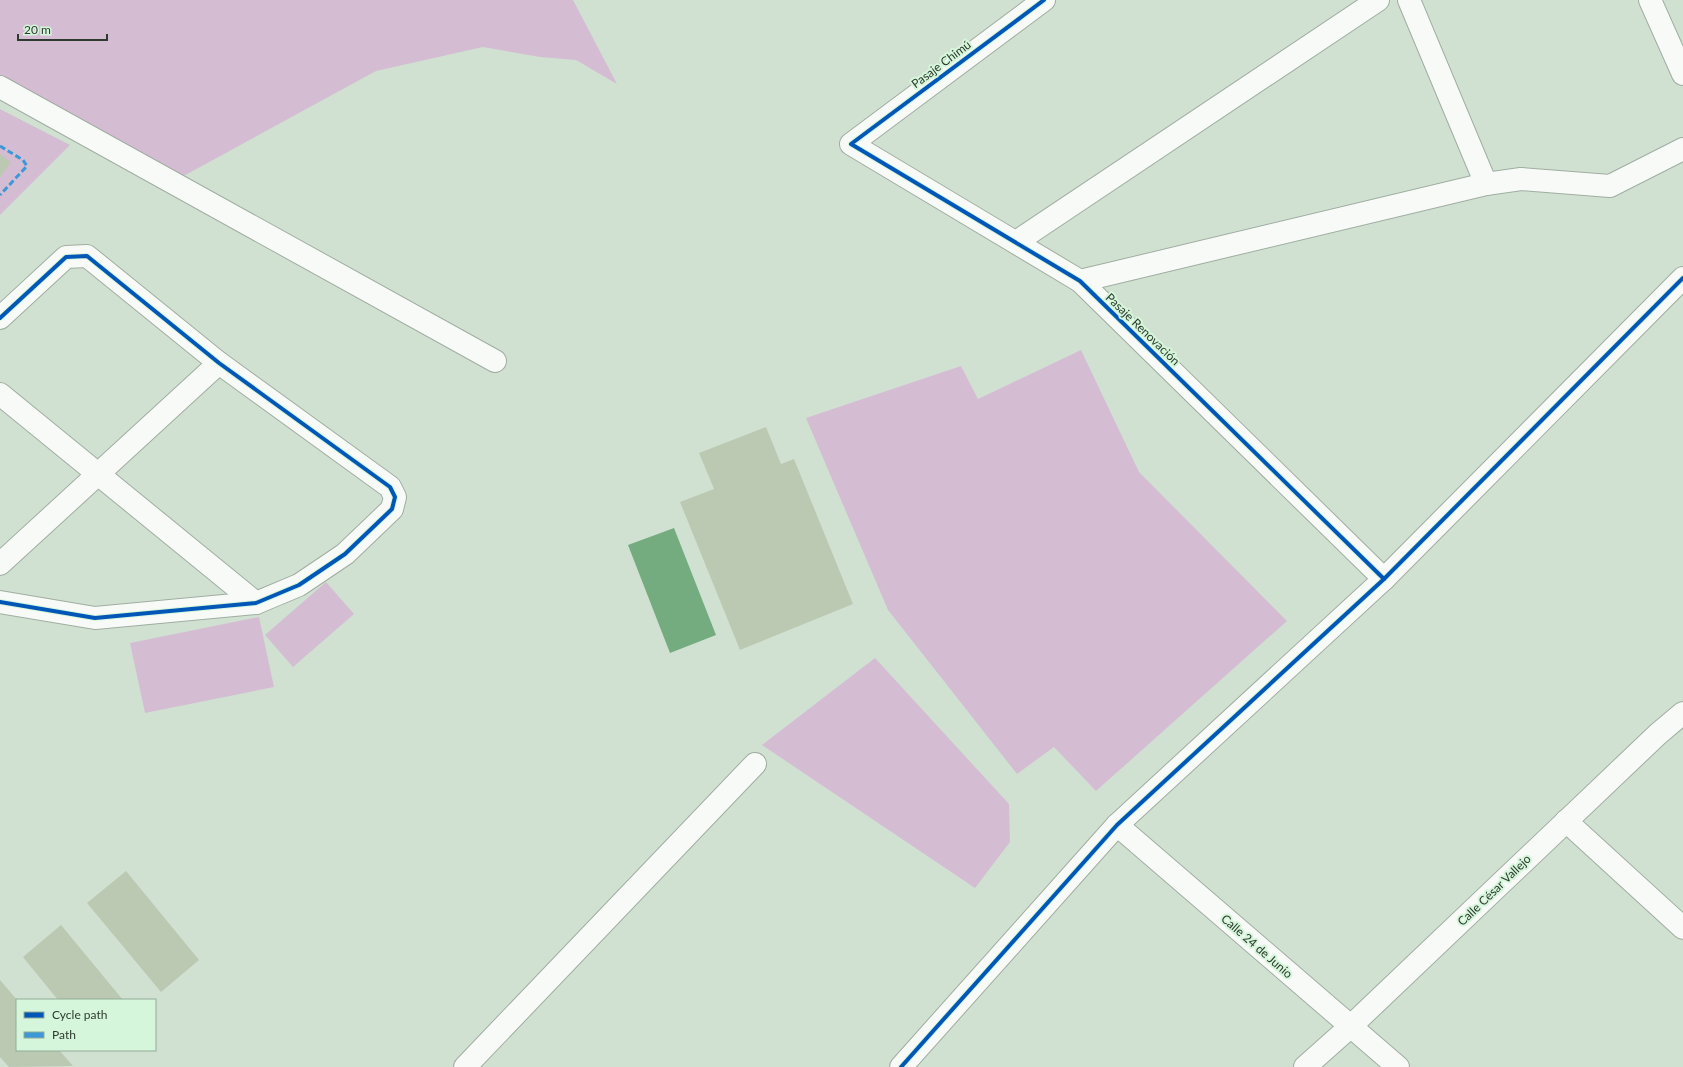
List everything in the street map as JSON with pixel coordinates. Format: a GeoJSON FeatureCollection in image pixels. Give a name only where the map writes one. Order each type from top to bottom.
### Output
{"type":"FeatureCollection","features":[{"type":"Feature","properties":{"kind":"street","name":"Pasaje Chimú"},"geometry":{"type":"LineString","coordinates":[[851,144],[1044,0]]}},
{"type":"Feature","properties":{"kind":"street"},"geometry":{"type":"LineString","coordinates":[[1016,242],[1378,0]]}},
{"type":"Feature","properties":{"kind":"street"},"geometry":{"type":"LineString","coordinates":[[1409,0],[1486,184]]}},
{"type":"Feature","properties":{"kind":"street"},"geometry":{"type":"LineString","coordinates":[[1650,0],[1683,74]]}},
{"type":"Feature","properties":{"kind":"street"},"geometry":{"type":"LineString","coordinates":[[0,87],[495,361]]}},
{"type":"Feature","properties":{"kind":"street","name":"Pasaje Renovación"},"geometry":{"type":"LineString","coordinates":[[851,144],[1080,281],[1384,579]]}},
{"type":"Feature","properties":{"kind":"street"},"geometry":{"type":"LineString","coordinates":[[1080,281],[1486,184],[1521,179],[1610,186],[1683,149]]}},
{"type":"Feature","properties":{"kind":"street"},"geometry":{"type":"LineString","coordinates":[[0,318],[66,257],[87,256],[219,362],[390,487],[395,497],[392,509],[345,554],[299,585],[256,603],[95,618],[0,602]]}},
{"type":"Feature","properties":{"kind":"street"},"geometry":{"type":"LineString","coordinates":[[901,1067],[1117,825],[1384,579],[1683,278]]}},
{"type":"Feature","properties":{"kind":"street"},"geometry":{"type":"LineString","coordinates":[[0,564],[219,362]]}},
{"type":"Feature","properties":{"kind":"street"},"geometry":{"type":"LineString","coordinates":[[0,394],[99,473],[256,603]]}},
{"type":"Feature","properties":{"kind":"street","name":"Calle César Vallejo"},"geometry":{"type":"LineString","coordinates":[[1305,1067],[1351,1026],[1658,734],[1683,713]]}},
{"type":"Feature","properties":{"kind":"street"},"geometry":{"type":"LineString","coordinates":[[468,1066],[754,764]]}},
{"type":"Feature","properties":{"kind":"street"},"geometry":{"type":"LineString","coordinates":[[1566,821],[1683,928]]}},
{"type":"Feature","properties":{"kind":"street","name":"Calle 24 de Junio"},"geometry":{"type":"LineString","coordinates":[[1117,825],[1398,1067]]}},
{"type":"Feature","properties":{"kind":"shaded area"},"geometry":{"type":"Polygon","coordinates":[[[0,0],[573,0],[617,84],[576,60],[540,57],[483,47],[376,71],[180,178],[0,82],[0,0]]]}},
{"type":"Feature","properties":{"kind":"shaded area"},"geometry":{"type":"Polygon","coordinates":[[[0,109],[70,145],[0,215],[0,109]]]}},
{"type":"Feature","properties":{"kind":"shaded area"},"geometry":{"type":"Polygon","coordinates":[[[1081,350],[1139,472],[1287,621],[1096,791],[1054,747],[1017,774],[888,610],[806,418],[961,366],[978,399],[1081,350]]]}},
{"type":"Feature","properties":{"kind":"shaded area"},"geometry":{"type":"Polygon","coordinates":[[[674,528],[716,635],[670,653],[628,545],[674,528]]]}},
{"type":"Feature","properties":{"kind":"shaded area"},"geometry":{"type":"Polygon","coordinates":[[[326,582],[354,614],[293,667],[265,635],[326,582]]]}},
{"type":"Feature","properties":{"kind":"shaded area"},"geometry":{"type":"Polygon","coordinates":[[[259,617],[274,687],[145,713],[130,643],[259,617]]]}},
{"type":"Feature","properties":{"kind":"shaded area"},"geometry":{"type":"Polygon","coordinates":[[[875,658],[1009,804],[1010,842],[975,888],[762,745],[875,658]]]}},
{"type":"Feature","properties":{"kind":"building"},"geometry":{"type":"Polygon","coordinates":[[[0,154],[11,162],[0,177],[0,154]]]}},
{"type":"Feature","properties":{"kind":"building"},"geometry":{"type":"Polygon","coordinates":[[[766,427],[781,464],[794,459],[853,604],[740,650],[680,502],[714,489],[699,453],[766,427]]]}},
{"type":"Feature","properties":{"kind":"building"},"geometry":{"type":"Polygon","coordinates":[[[126,871],[199,960],[161,992],[87,903],[126,871]]]}},
{"type":"Feature","properties":{"kind":"building"},"geometry":{"type":"Polygon","coordinates":[[[61,925],[122,999],[57,999],[23,957],[61,925]]]}},
{"type":"Feature","properties":{"kind":"building"},"geometry":{"type":"Polygon","coordinates":[[[0,980],[16,999],[16,1051],[60,1051],[73,1066],[9,1067],[0,1057],[0,980]]]}},
{"type":"Feature","properties":{"kind":"marked path"},"geometry":{"type":"LineString","coordinates":[[0,146],[23,160],[27,166],[0,195]]}},
{"type":"Feature","properties":{"kind":"cycle path"},"geometry":{"type":"LineString","coordinates":[[1044,0],[851,144],[1080,281],[1384,579]]}},
{"type":"Feature","properties":{"kind":"cycle path"},"geometry":{"type":"LineString","coordinates":[[0,318],[66,257],[87,256],[219,363],[390,487],[395,497],[392,509],[345,554],[299,585],[256,603],[95,618],[0,602]]}},
{"type":"Feature","properties":{"kind":"cycle path"},"geometry":{"type":"LineString","coordinates":[[901,1067],[1117,825],[1384,579],[1683,278]]}}]}
